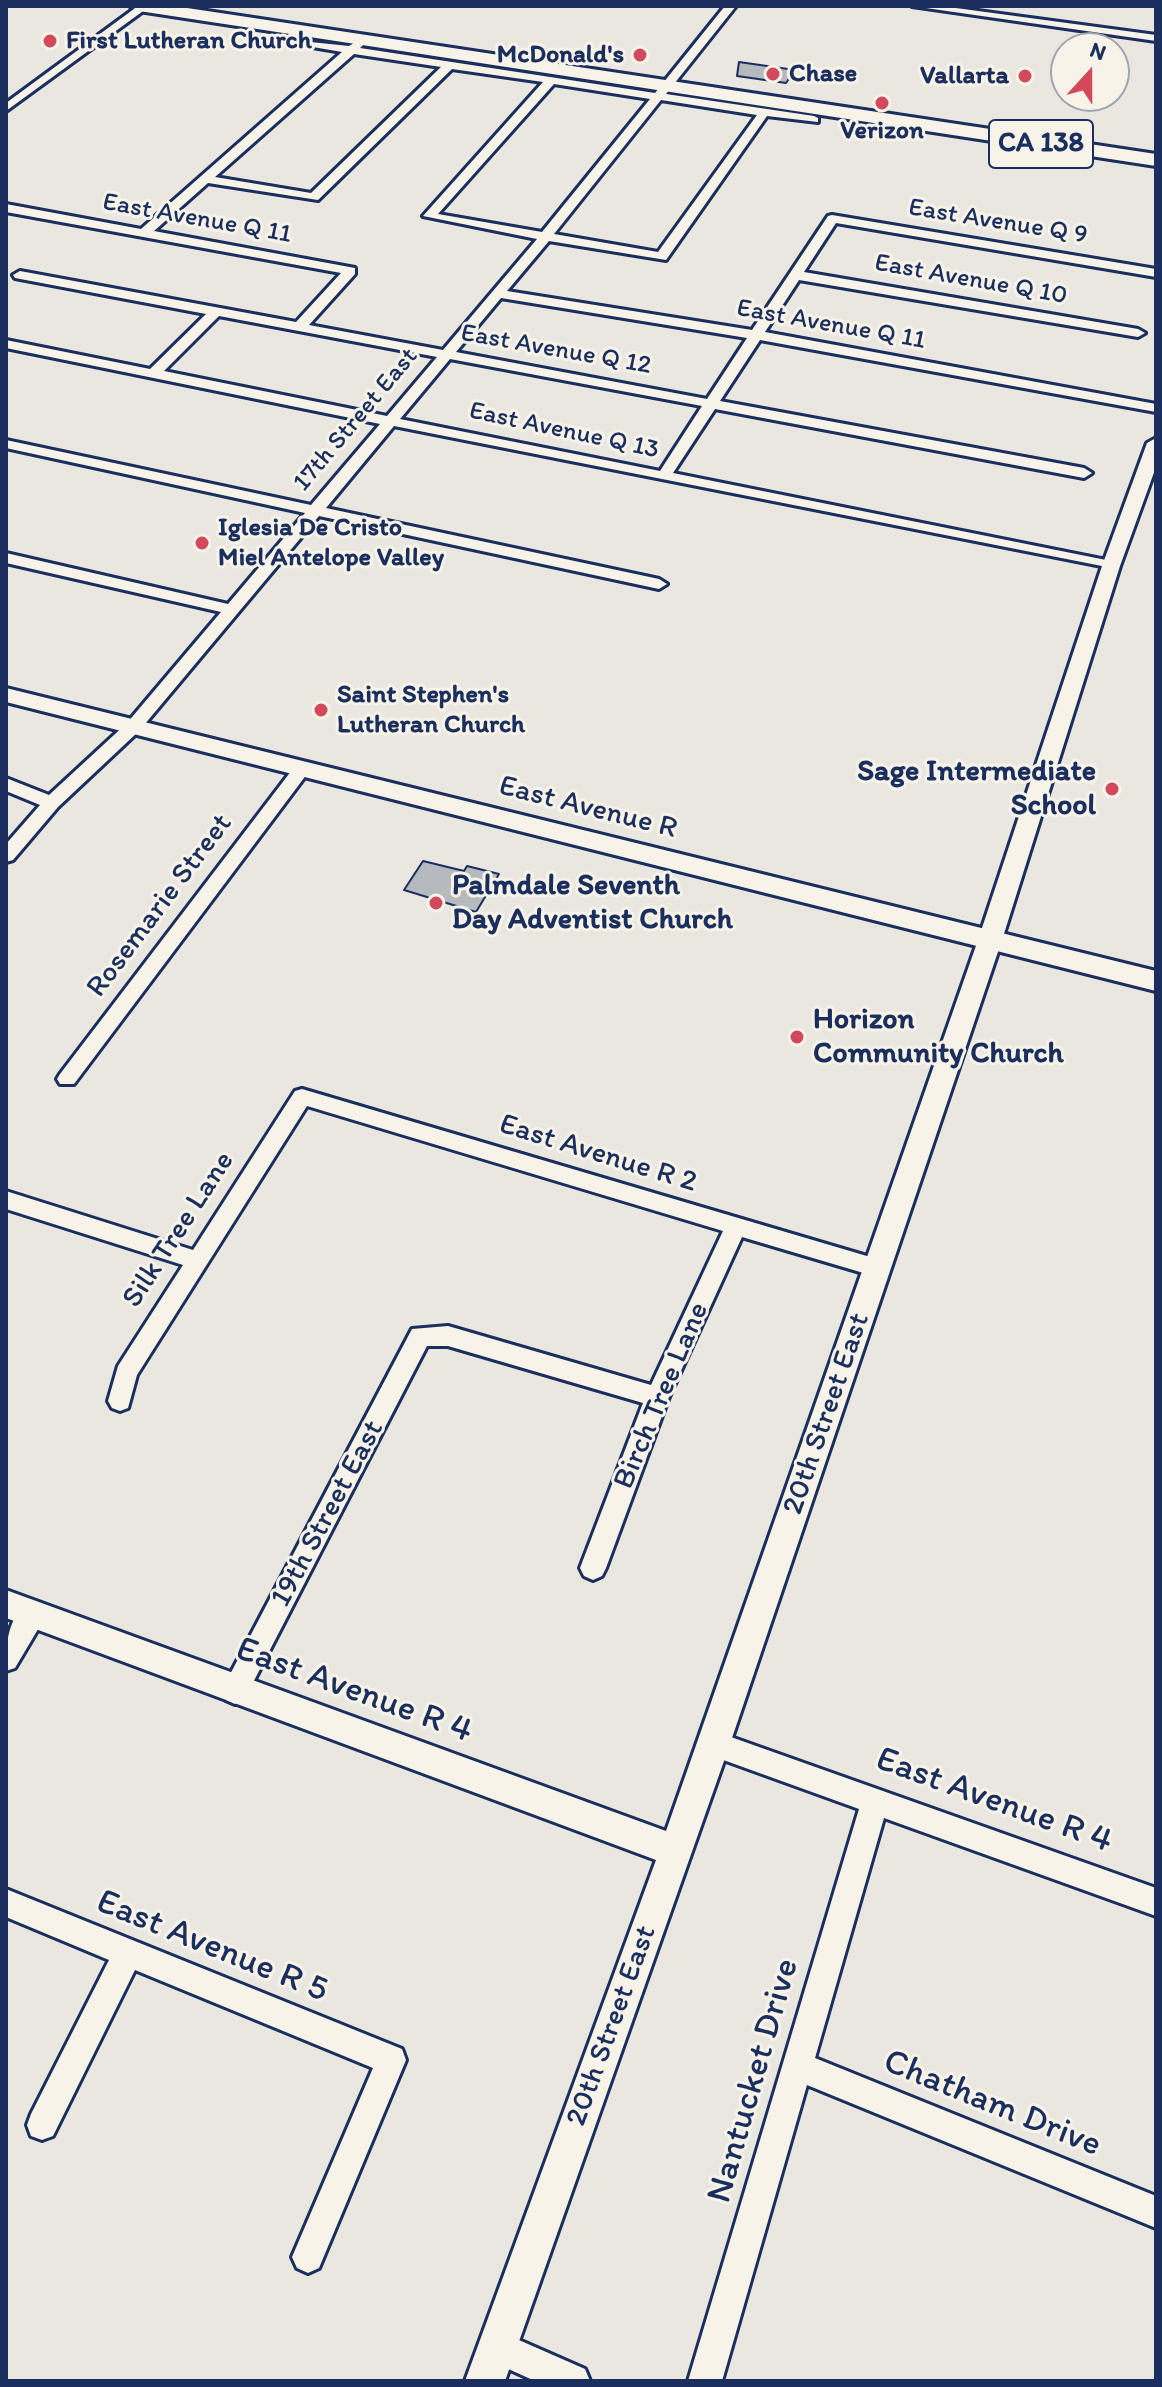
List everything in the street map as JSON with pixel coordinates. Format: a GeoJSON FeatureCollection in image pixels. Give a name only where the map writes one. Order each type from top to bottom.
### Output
{"type":"FeatureCollection","features":[{"type":"Feature","properties":{"kind":"highway","name":"CA 138"},"geometry":{"type":"LineString","coordinates":[[143,6],[357,45],[662,91],[1156,153]]}},
{"type":"Feature","properties":{"kind":"highway","name":"CA 138"},"geometry":{"type":"LineString","coordinates":[[966,129],[1010,139],[1156,160]]}},
{"type":"Feature","properties":{"kind":"highway"},"geometry":{"type":"LineString","coordinates":[[1010,139],[1089,144]]}},
{"type":"Feature","properties":{"kind":"main road","name":"East Avenue R"},"geometry":{"type":"LineString","coordinates":[[6,695],[1156,981]]}},
{"type":"Feature","properties":{"kind":"street"},"geometry":{"type":"LineString","coordinates":[[6,108],[143,6]]}},
{"type":"Feature","properties":{"kind":"street","name":"17th Street East"},"geometry":{"type":"LineString","coordinates":[[6,856],[52,803],[133,727],[312,509],[545,237],[731,6]]}},
{"type":"Feature","properties":{"kind":"street"},"geometry":{"type":"LineString","coordinates":[[917,6],[1064,31],[1156,38]]}},
{"type":"Feature","properties":{"kind":"street"},"geometry":{"type":"LineString","coordinates":[[305,43],[357,45],[449,65],[551,81],[662,91],[764,113],[814,120]]}},
{"type":"Feature","properties":{"kind":"street"},"geometry":{"type":"LineString","coordinates":[[144,233],[357,45]]}},
{"type":"Feature","properties":{"kind":"street"},"geometry":{"type":"LineString","coordinates":[[206,179],[314,197],[449,65]]}},
{"type":"Feature","properties":{"kind":"street"},"geometry":{"type":"LineString","coordinates":[[551,81],[429,216],[661,257],[764,113]]}},
{"type":"Feature","properties":{"kind":"street","name":"East Avenue Q 11"},"geometry":{"type":"LineString","coordinates":[[6,208],[350,271],[298,328]]}},
{"type":"Feature","properties":{"kind":"street","name":"East Avenue Q 9"},"geometry":{"type":"LineString","coordinates":[[795,275],[832,219],[1156,273]]}},
{"type":"Feature","properties":{"kind":"street","name":"East Avenue Q 12"},"geometry":{"type":"LineString","coordinates":[[20,275],[1084,473]]}},
{"type":"Feature","properties":{"kind":"street"},"geometry":{"type":"LineString","coordinates":[[664,476],[795,275]]}},
{"type":"Feature","properties":{"kind":"street","name":"East Avenue Q 10"},"geometry":{"type":"LineString","coordinates":[[795,275],[1138,333]]}},
{"type":"Feature","properties":{"kind":"street","name":"East Avenue Q 11"},"geometry":{"type":"LineString","coordinates":[[497,293],[756,335],[1156,408]]}},
{"type":"Feature","properties":{"kind":"street"},"geometry":{"type":"LineString","coordinates":[[153,374],[215,313]]}},
{"type":"Feature","properties":{"kind":"street","name":"East Avenue Q 13"},"geometry":{"type":"LineString","coordinates":[[6,344],[1111,566]]}},
{"type":"Feature","properties":{"kind":"street","name":"20th Street East"},"geometry":{"type":"LineString","coordinates":[[485,2381],[714,1744],[990,940],[1111,566],[1156,443]]}},
{"type":"Feature","properties":{"kind":"street"},"geometry":{"type":"LineString","coordinates":[[6,444],[659,584]]}},
{"type":"Feature","properties":{"kind":"street"},"geometry":{"type":"LineString","coordinates":[[6,558],[229,609]]}},
{"type":"Feature","properties":{"kind":"street","name":"Rosemarie Street"},"geometry":{"type":"LineString","coordinates":[[67,1079],[301,770]]}},
{"type":"Feature","properties":{"kind":"street"},"geometry":{"type":"LineString","coordinates":[[6,784],[52,803]]}},
{"type":"Feature","properties":{"kind":"street","name":"East Avenue R 2"},"geometry":{"type":"LineString","coordinates":[[302,1097],[877,1268]]}},
{"type":"Feature","properties":{"kind":"street","name":"Silk Tree Lane"},"geometry":{"type":"LineString","coordinates":[[120,1401],[126,1373],[302,1097]]}},
{"type":"Feature","properties":{"kind":"street"},"geometry":{"type":"LineString","coordinates":[[6,1200],[197,1260]]}},
{"type":"Feature","properties":{"kind":"street","name":"Birch Tree Lane"},"geometry":{"type":"LineString","coordinates":[[593,1568],[657,1397],[736,1226]]}},
{"type":"Feature","properties":{"kind":"street","name":"19th Street East"},"geometry":{"type":"LineString","coordinates":[[235,1691],[420,1336],[448,1336],[657,1397]]}},
{"type":"Feature","properties":{"kind":"street"},"geometry":{"type":"LineString","coordinates":[[6,1659],[20,1609]]}},
{"type":"Feature","properties":{"kind":"street","name":"East Avenue R 4"},"geometry":{"type":"LineString","coordinates":[[20,1609],[235,1691],[676,1851]]}},
{"type":"Feature","properties":{"kind":"street","name":"East Avenue R 4"},"geometry":{"type":"LineString","coordinates":[[714,1744],[1156,1902]]}},
{"type":"Feature","properties":{"kind":"street","name":"Nantucket Drive"},"geometry":{"type":"LineString","coordinates":[[705,2381],[875,1801]]}},
{"type":"Feature","properties":{"kind":"street","name":"East Avenue R 5"},"geometry":{"type":"LineString","coordinates":[[6,1903],[127,1955],[391,2060],[308,2257]]}},
{"type":"Feature","properties":{"kind":"street"},"geometry":{"type":"LineString","coordinates":[[42,2125],[127,1955]]}},
{"type":"Feature","properties":{"kind":"street","name":"Chatham Drive"},"geometry":{"type":"LineString","coordinates":[[798,2066],[1156,2212]]}},
{"type":"Feature","properties":{"kind":"street"},"geometry":{"type":"LineString","coordinates":[[496,2346],[573,2381]]}},
{"type":"Feature","properties":{"kind":"building","name":"Chase"},"geometry":{"type":"Polygon","coordinates":[[[739,62],[795,70],[786,83],[737,76],[739,62]]]}},
{"type":"Feature","properties":{"kind":"building","name":"Palmdale Seventh Day Adventist Church"},"geometry":{"type":"Polygon","coordinates":[[[423,861],[464,871],[467,866],[499,874],[476,912],[404,890],[423,861]]]}},
{"type":"Feature","properties":{"kind":"place","name":"First Lutheran Church"},"geometry":{"type":"Point","coordinates":[50,41]}},
{"type":"Feature","properties":{"kind":"place","name":"McDonald's"},"geometry":{"type":"Point","coordinates":[640,55]}},
{"type":"Feature","properties":{"kind":"place","name":"Chase"},"geometry":{"type":"Point","coordinates":[773,74]}},
{"type":"Feature","properties":{"kind":"place","name":"Vallarta"},"geometry":{"type":"Point","coordinates":[1025,76]}},
{"type":"Feature","properties":{"kind":"place","name":"Verizon"},"geometry":{"type":"Point","coordinates":[882,103]}},
{"type":"Feature","properties":{"kind":"place","name":"Iglesia De Cristo Miel Antelope Valley"},"geometry":{"type":"Point","coordinates":[202,543]}},
{"type":"Feature","properties":{"kind":"place","name":"Saint Stephen's Lutheran Church"},"geometry":{"type":"Point","coordinates":[321,710]}},
{"type":"Feature","properties":{"kind":"place","name":"Sage Intermediate School"},"geometry":{"type":"Point","coordinates":[1112,789]}},
{"type":"Feature","properties":{"kind":"place","name":"Palmdale Seventh Day Adventist Church"},"geometry":{"type":"Point","coordinates":[436,903]}},
{"type":"Feature","properties":{"kind":"place","name":"Horizon Community Church"},"geometry":{"type":"Point","coordinates":[797,1037]}}]}
